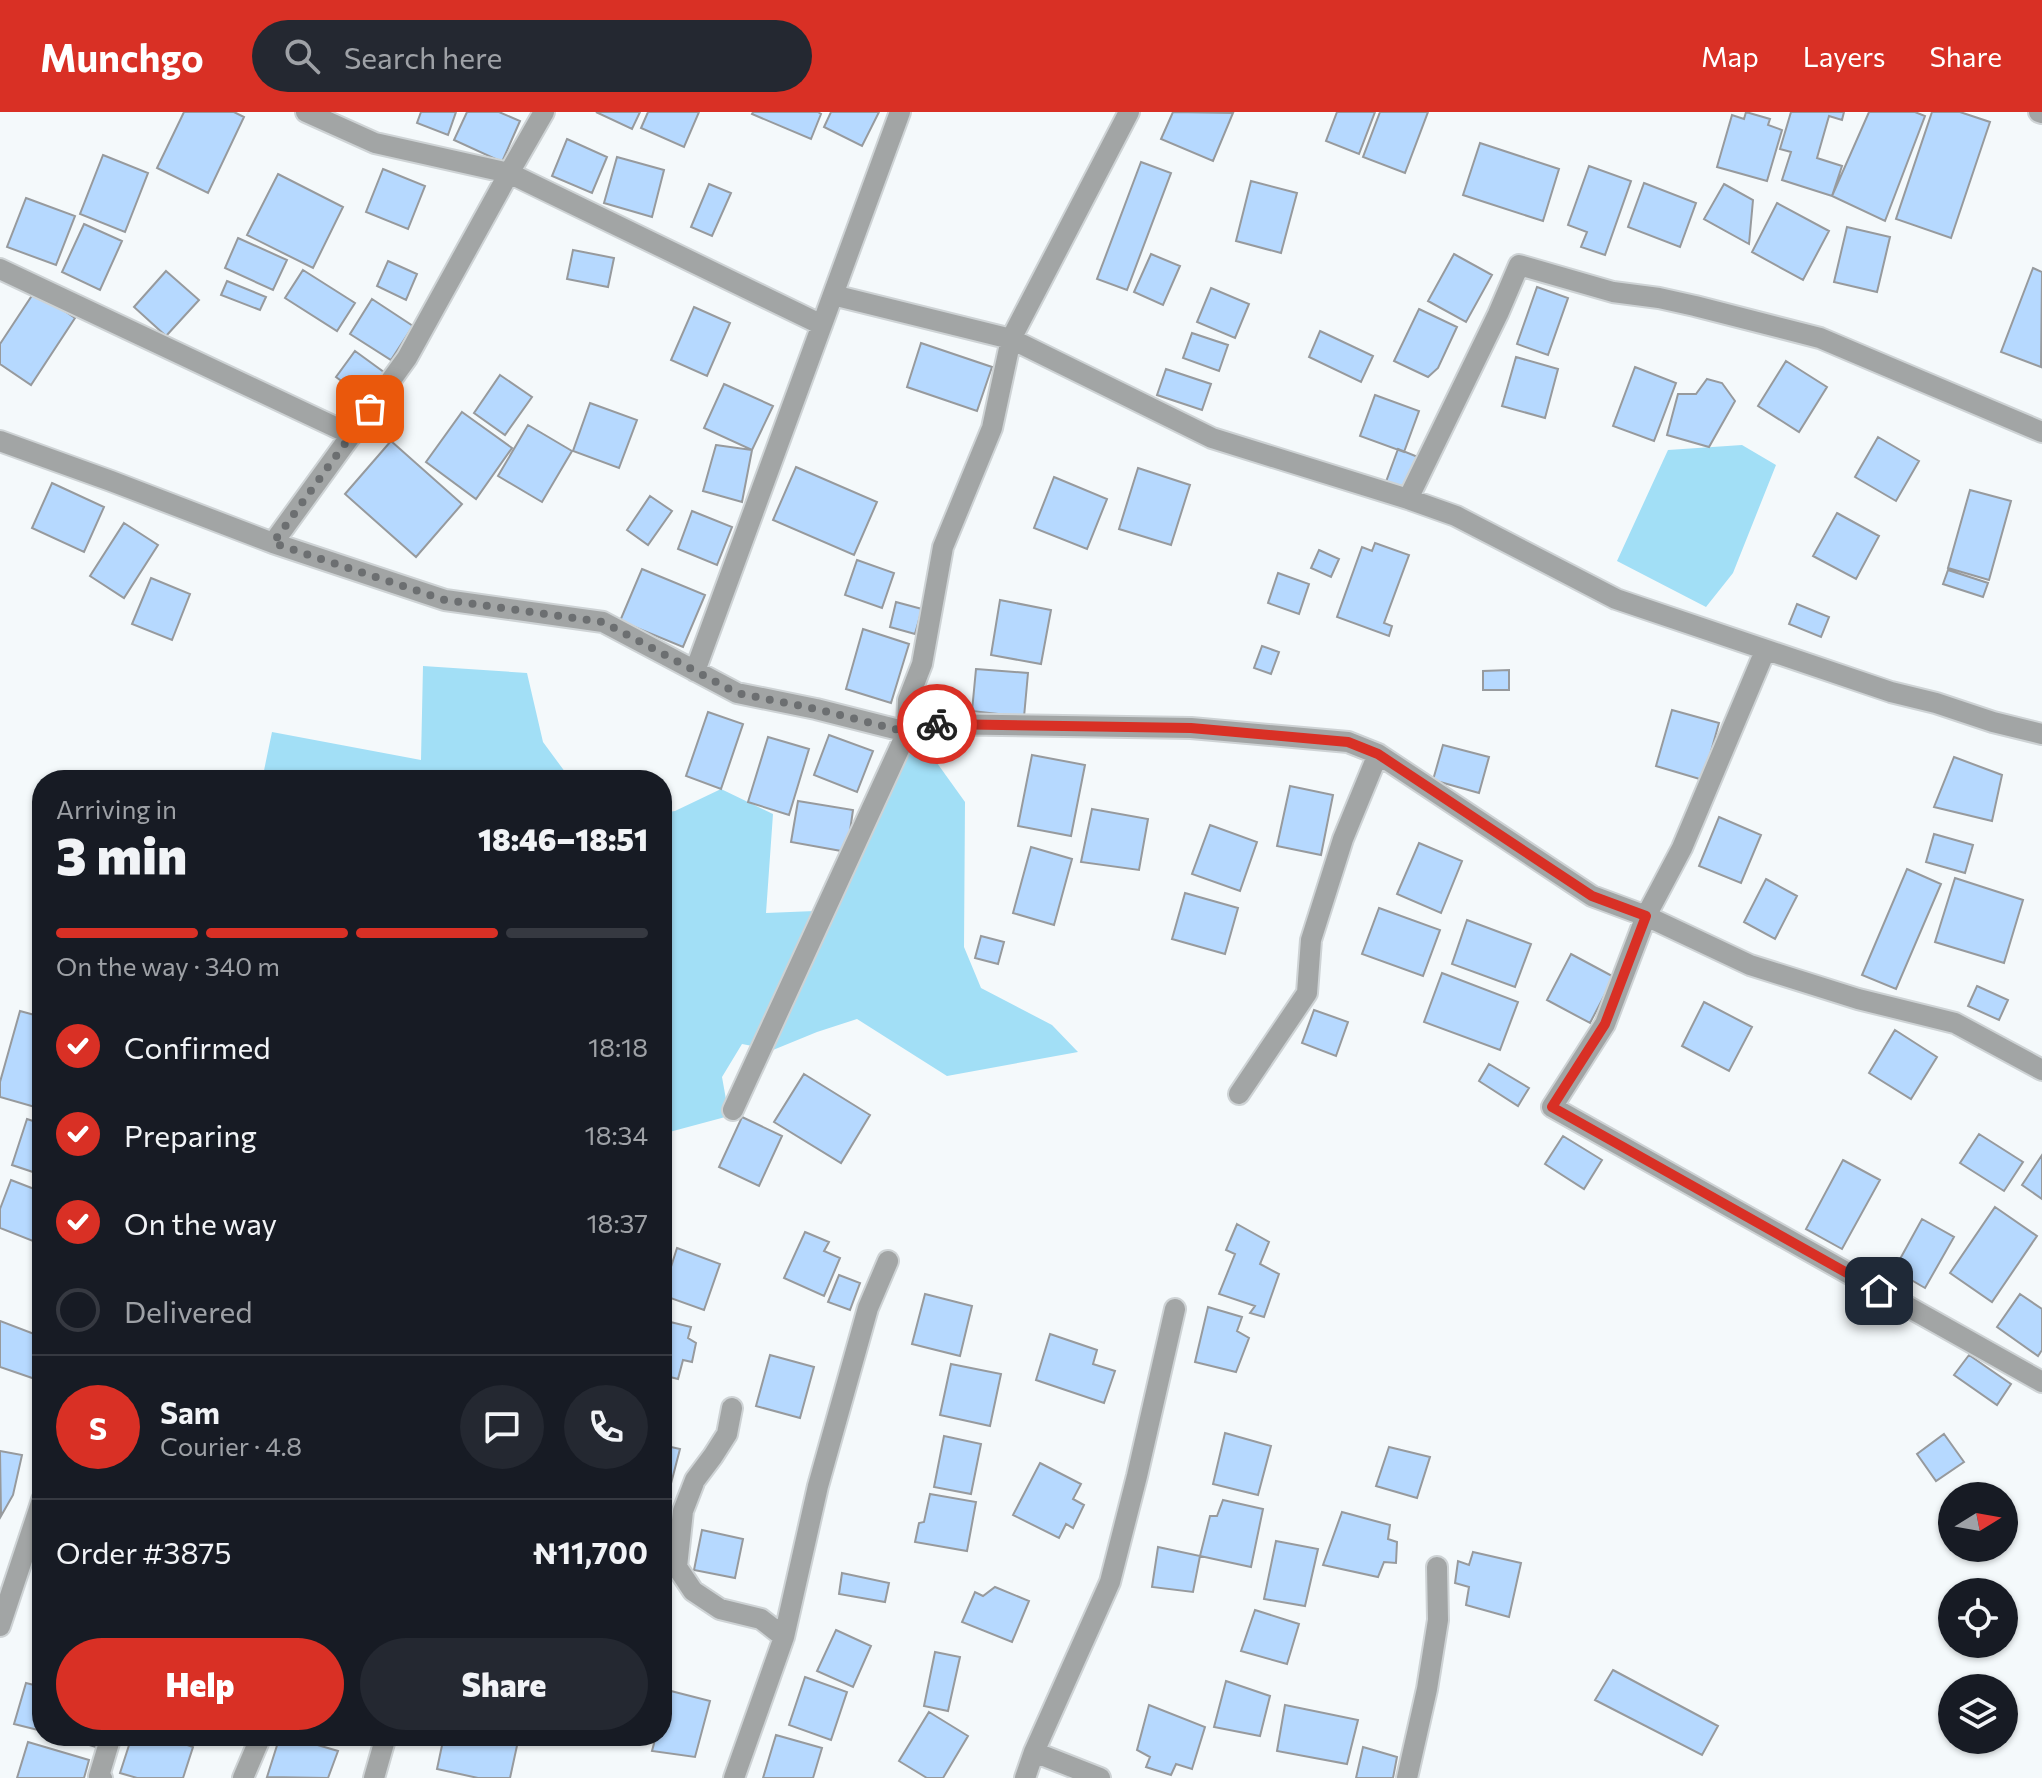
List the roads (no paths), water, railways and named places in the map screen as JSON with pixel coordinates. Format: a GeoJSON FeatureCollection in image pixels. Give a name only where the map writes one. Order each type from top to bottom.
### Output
{"type":"FeatureCollection","features":[{"type":"Feature","properties":{"kind":"street"},"geometry":{"type":"LineString","coordinates":[[306,112],[375,143],[509,173],[822,325]]}},
{"type":"Feature","properties":{"kind":"street"},"geometry":{"type":"LineString","coordinates":[[273,543],[407,358],[544,112]]}},
{"type":"Feature","properties":{"kind":"street"},"geometry":{"type":"LineString","coordinates":[[695,671],[900,112]]}},
{"type":"Feature","properties":{"kind":"street"},"geometry":{"type":"LineString","coordinates":[[733,1110],[907,732],[908,700],[922,664],[943,547],[992,428],[1011,339],[1129,112]]}},
{"type":"Feature","properties":{"kind":"street"},"geometry":{"type":"LineString","coordinates":[[1408,499],[1519,265],[1613,292],[1659,298],[1820,338],[2042,432]]}},
{"type":"Feature","properties":{"kind":"street"},"geometry":{"type":"LineString","coordinates":[[0,269],[352,435]]}},
{"type":"Feature","properties":{"kind":"street"},"geometry":{"type":"LineString","coordinates":[[833,295],[1011,339],[1212,438],[1456,516],[1616,599],[1891,692],[2042,734]]}},
{"type":"Feature","properties":{"kind":"street"},"geometry":{"type":"LineString","coordinates":[[0,441],[273,543],[445,600],[603,622],[737,693],[907,732],[933,724],[1191,728],[1348,742],[1378,754],[1592,896],[1646,916],[1750,965],[1858,999],[1955,1023],[2042,1070]]}},
{"type":"Feature","properties":{"kind":"street"},"geometry":{"type":"LineString","coordinates":[[1765,651],[1682,848],[1646,916],[1605,1024],[1552,1107],[2042,1382]]}},
{"type":"Feature","properties":{"kind":"street"},"geometry":{"type":"LineString","coordinates":[[1239,1094],[1307,993],[1311,940],[1343,839],[1378,754]]}},
{"type":"Feature","properties":{"kind":"street"},"geometry":{"type":"LineString","coordinates":[[734,1778],[784,1637],[822,1472],[868,1308],[888,1261]]}},
{"type":"Feature","properties":{"kind":"street"},"geometry":{"type":"LineString","coordinates":[[1025,1778],[1110,1582],[1175,1309]]}},
{"type":"Feature","properties":{"kind":"street"},"geometry":{"type":"LineString","coordinates":[[732,1408],[727,1434],[695,1480],[683,1511],[677,1567],[693,1591],[720,1609],[761,1619],[784,1637]]}},
{"type":"Feature","properties":{"kind":"street"},"geometry":{"type":"LineString","coordinates":[[0,1626],[32,1530]]}},
{"type":"Feature","properties":{"kind":"street"},"geometry":{"type":"LineString","coordinates":[[1407,1778],[1427,1689],[1438,1620],[1437,1567]]}},
{"type":"Feature","properties":{"kind":"street"},"geometry":{"type":"LineString","coordinates":[[102,1778],[99,1776],[108,1746]]}},
{"type":"Feature","properties":{"kind":"street"},"geometry":{"type":"LineString","coordinates":[[243,1778],[257,1746]]}},
{"type":"Feature","properties":{"kind":"street"},"geometry":{"type":"LineString","coordinates":[[374,1778],[383,1746]]}},
{"type":"Feature","properties":{"kind":"street"},"geometry":{"type":"LineString","coordinates":[[1034,1752],[1100,1778]]}}]}
